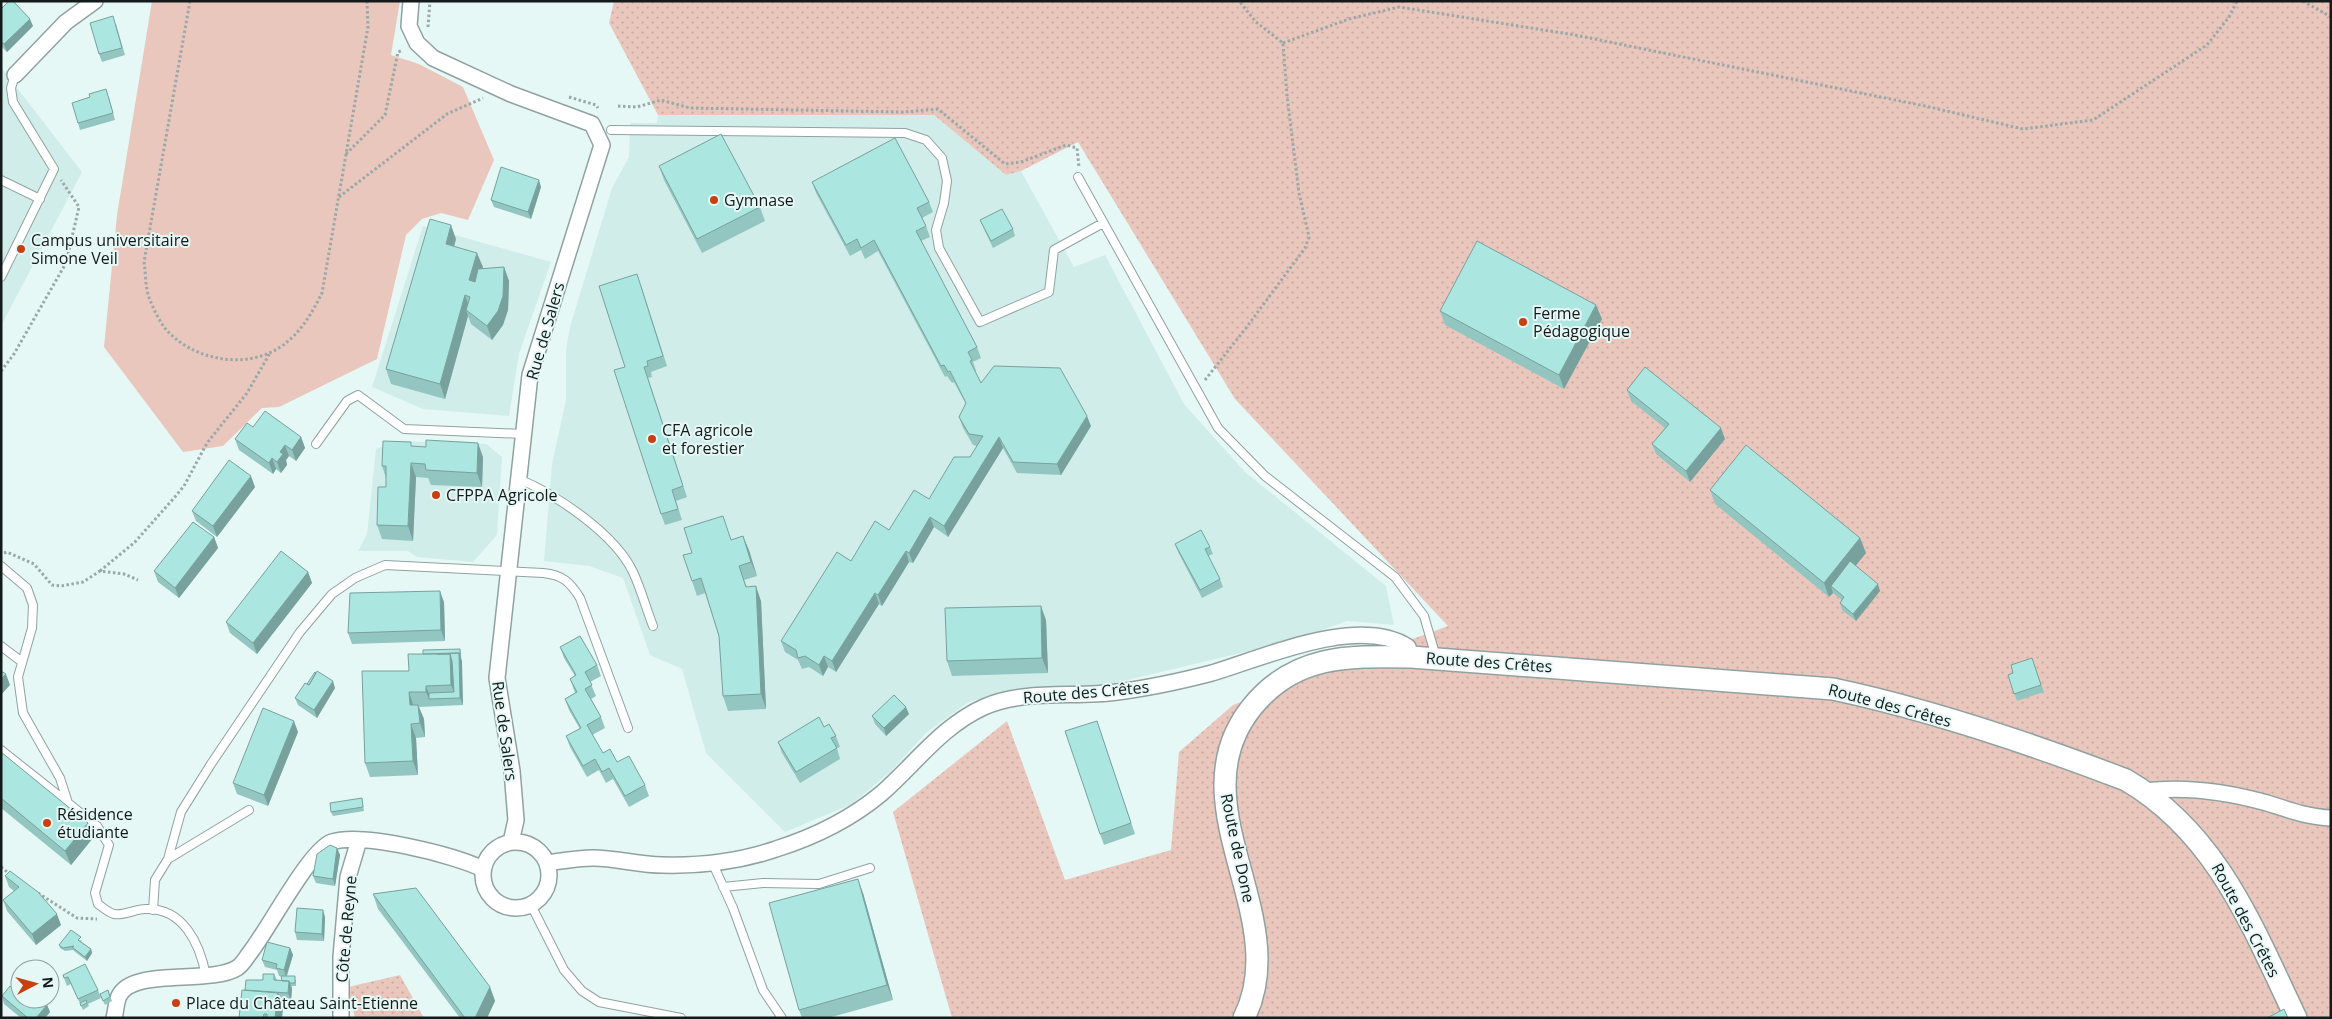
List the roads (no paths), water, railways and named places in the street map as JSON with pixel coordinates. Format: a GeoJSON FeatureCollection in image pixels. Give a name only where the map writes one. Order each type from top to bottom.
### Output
{"type":"FeatureCollection","features":[{"type":"Feature","properties":{"kind":"street"},"geometry":{"type":"LineString","coordinates":[[15,75],[66,22],[95,1]]}},
{"type":"Feature","properties":{"kind":"street","name":"Rue de Salers"},"geometry":{"type":"LineString","coordinates":[[411,1],[409,26],[418,43],[434,58],[502,90],[592,124],[602,145],[530,375],[497,678],[512,771],[516,820],[511,842]]}},
{"type":"Feature","properties":{"kind":"street","name":"Route des Crêtes"},"geometry":{"type":"LineString","coordinates":[[547,863],[594,858],[660,865],[712,862],[774,850],[826,830],[857,811],[882,792],[945,732],[964,718],[987,706],[1014,699],[1104,694],[1148,688],[1210,673],[1344,635],[1368,634],[1399,640],[1408,647],[1411,656],[1437,660],[1798,684],[1833,689],[1863,695],[1978,729],[2126,780],[2144,791],[2187,828],[2219,867],[2246,914],[2296,1018]]}},
{"type":"Feature","properties":{"kind":"street","name":"Route de Done"},"geometry":{"type":"LineString","coordinates":[[1244,1018],[1253,992],[1257,943],[1252,914],[1236,859],[1226,806],[1226,766],[1235,734],[1247,714],[1272,685],[1302,668],[1345,657],[1411,656]]}},
{"type":"Feature","properties":{"kind":"street"},"geometry":{"type":"LineString","coordinates":[[2144,791],[2166,788],[2232,795],[2315,818],[2331,818]]}},
{"type":"Feature","properties":{"kind":"street"},"geometry":{"type":"LineString","coordinates":[[114,1018],[119,996],[127,986],[150,980],[220,975],[238,968],[256,945],[315,854],[331,842],[359,840],[432,851],[462,859],[483,869]]}},
{"type":"Feature","properties":{"kind":"street","name":"Côte de Reyne"},"geometry":{"type":"LineString","coordinates":[[341,1018],[341,957],[348,877],[359,840]]}},
{"type":"Feature","properties":{"kind":"street"},"geometry":{"type":"LineString","coordinates":[[511,842],[523,843],[534,847],[547,863],[548,885],[531,905],[512,908],[493,900],[483,880],[483,869],[492,852],[511,842]]}},
{"type":"Feature","properties":{"kind":"lane"},"geometry":{"type":"LineString","coordinates":[[1,277],[54,169],[13,102],[11,88],[15,75]]}},
{"type":"Feature","properties":{"kind":"lane"},"geometry":{"type":"LineString","coordinates":[[611,130],[906,133],[926,140],[942,158],[947,181],[944,203],[936,230],[939,248],[980,322],[1049,292],[1054,250],[1103,223]]}},
{"type":"Feature","properties":{"kind":"lane"},"geometry":{"type":"LineString","coordinates":[[1078,178],[1218,428],[1265,476],[1395,577],[1424,616],[1437,660]]}},
{"type":"Feature","properties":{"kind":"lane"},"geometry":{"type":"LineString","coordinates":[[1,180],[40,199]]}},
{"type":"Feature","properties":{"kind":"lane"},"geometry":{"type":"LineString","coordinates":[[316,444],[347,401],[358,395],[404,428],[524,434]]}},
{"type":"Feature","properties":{"kind":"lane"},"geometry":{"type":"LineString","coordinates":[[519,479],[550,494],[616,547],[632,571],[653,626]]}},
{"type":"Feature","properties":{"kind":"lane"},"geometry":{"type":"LineString","coordinates":[[153,910],[155,880],[168,859],[181,812],[210,764],[300,632],[332,594],[355,578],[385,565],[558,574],[571,582],[580,598],[628,728]]}},
{"type":"Feature","properties":{"kind":"lane"},"geometry":{"type":"LineString","coordinates":[[1,566],[26,588],[33,605],[32,628],[18,677],[23,713],[60,778],[69,804]]}},
{"type":"Feature","properties":{"kind":"lane"},"geometry":{"type":"LineString","coordinates":[[1,646],[22,662]]}},
{"type":"Feature","properties":{"kind":"lane"},"geometry":{"type":"LineString","coordinates":[[1,750],[97,826],[109,845],[95,893],[98,904],[115,914],[153,910],[166,911],[180,920],[189,931],[204,962],[206,977]]}},
{"type":"Feature","properties":{"kind":"lane"},"geometry":{"type":"LineString","coordinates":[[168,859],[249,810]]}},
{"type":"Feature","properties":{"kind":"lane"},"geometry":{"type":"LineString","coordinates":[[712,862],[733,908],[763,990],[782,1018]]}},
{"type":"Feature","properties":{"kind":"lane"},"geometry":{"type":"LineString","coordinates":[[723,887],[763,883],[819,884],[870,868]]}},
{"type":"Feature","properties":{"kind":"lane"},"geometry":{"type":"LineString","coordinates":[[531,905],[564,970],[582,991],[599,1002],[681,1018]]}},
{"type":"Feature","properties":{"kind":"place","name":"Gymnase"},"geometry":{"type":"Point","coordinates":[714,200]}},
{"type":"Feature","properties":{"kind":"place","name":"Campus universitaire Simone Veil"},"geometry":{"type":"Point","coordinates":[21,249]}},
{"type":"Feature","properties":{"kind":"place","name":"Ferme Pédagogique"},"geometry":{"type":"Point","coordinates":[1523,322]}},
{"type":"Feature","properties":{"kind":"place","name":"CFA agricole et forestier"},"geometry":{"type":"Point","coordinates":[652,439]}},
{"type":"Feature","properties":{"kind":"place","name":"CFPPA Agricole"},"geometry":{"type":"Point","coordinates":[436,495]}},
{"type":"Feature","properties":{"kind":"place","name":"Résidence étudiante"},"geometry":{"type":"Point","coordinates":[47,823]}},
{"type":"Feature","properties":{"kind":"place","name":"Place du Château Saint-Etienne"},"geometry":{"type":"Point","coordinates":[176,1003]}}]}
